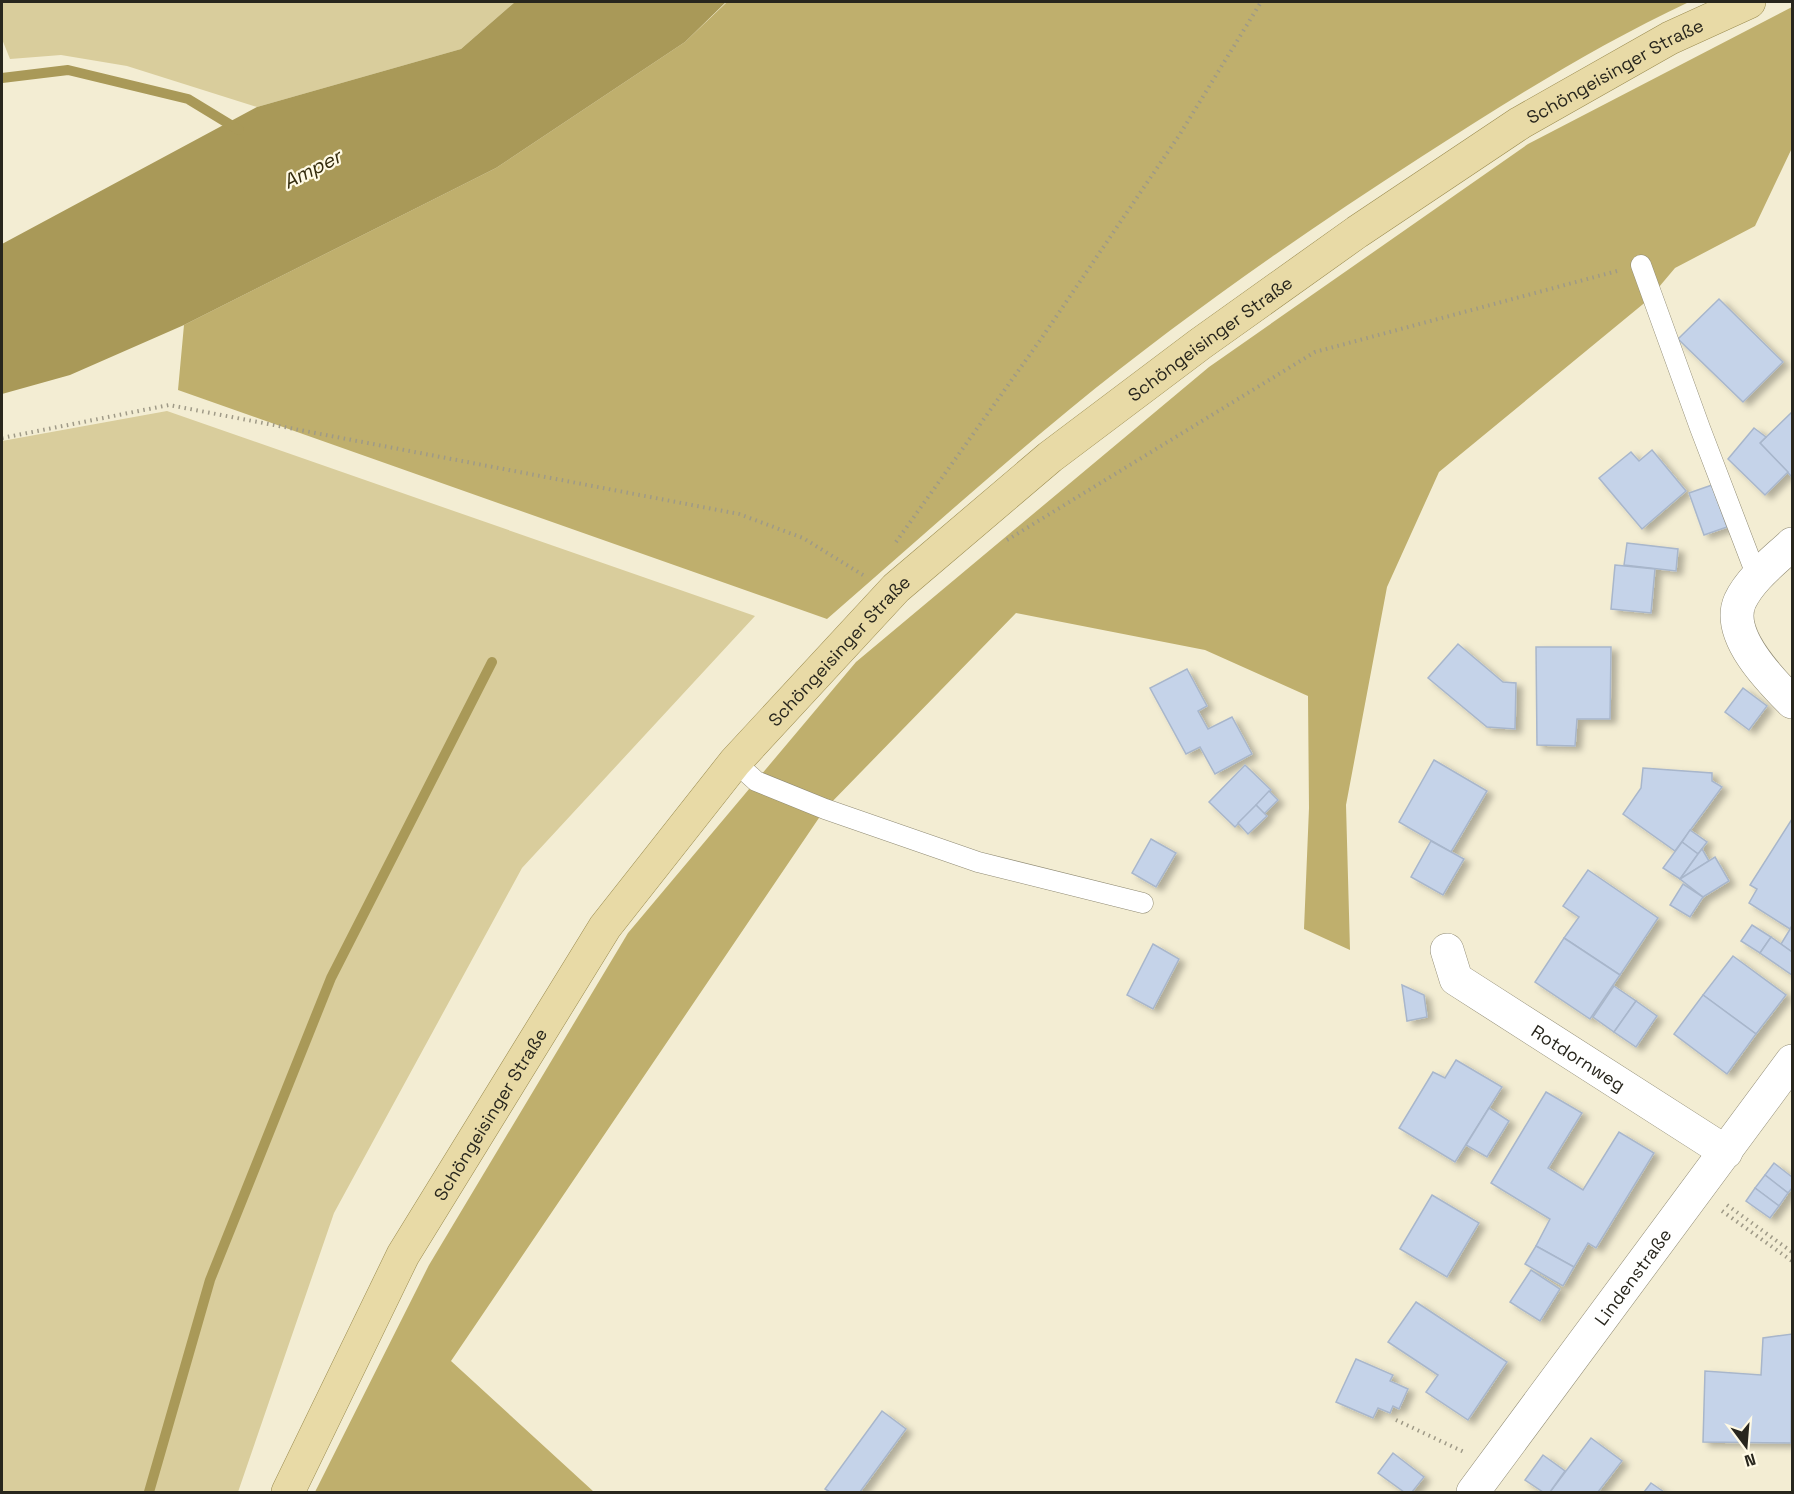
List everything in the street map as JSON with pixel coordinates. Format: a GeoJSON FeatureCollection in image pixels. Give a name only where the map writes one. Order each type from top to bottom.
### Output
{"type":"FeatureCollection","features":[{"type":"Feature","properties":{"kind":"main road","name":"Schöngeisinger Straße"},"geometry":{"type":"LineString","coordinates":[[288,1492],[403,1255],[605,927],[735,762],[896,588],[1050,457],[1200,344],[1357,232],[1520,123],[1670,38],[1749,2]]}},
{"type":"Feature","properties":{"kind":"street"},"geometry":{"type":"LineString","coordinates":[[1792,544],[1757,577],[1739,603],[1737,615],[1739,631],[1758,663],[1792,702]]}},
{"type":"Feature","properties":{"kind":"street","name":"Rotdornweg"},"geometry":{"type":"LineString","coordinates":[[1447,950],[1456,980],[1726,1152]]}},
{"type":"Feature","properties":{"kind":"street","name":"Lindenstraße"},"geometry":{"type":"LineString","coordinates":[[1473,1492],[1792,1060]]}},
{"type":"Feature","properties":{"kind":"lane"},"geometry":{"type":"LineString","coordinates":[[1641,265],[1757,577]]}},
{"type":"Feature","properties":{"kind":"lane"},"geometry":{"type":"LineString","coordinates":[[735,762],[756,781],[836,813],[978,861],[1143,903]]}},
{"type":"Feature","properties":{"kind":"path"},"geometry":{"type":"LineString","coordinates":[[890,550],[1041,339],[1180,134],[1261,2]]}},
{"type":"Feature","properties":{"kind":"path"},"geometry":{"type":"LineString","coordinates":[[1006,541],[1315,352],[1641,265]]}},
{"type":"Feature","properties":{"kind":"path"},"geometry":{"type":"LineString","coordinates":[[2,438],[169,405],[739,514],[803,538],[869,579],[896,588]]}},
{"type":"Feature","properties":{"kind":"path"},"geometry":{"type":"LineString","coordinates":[[1698,1189],[1792,1252]]}},
{"type":"Feature","properties":{"kind":"path"},"geometry":{"type":"LineString","coordinates":[[1698,1189],[1792,1261]]}},
{"type":"Feature","properties":{"kind":"path"},"geometry":{"type":"LineString","coordinates":[[1396,1420],[1492,1465]]}},
{"type":"Feature","properties":{"kind":"shaded area"},"geometry":{"type":"Polygon","coordinates":[[[2,2],[515,2],[461,49],[257,107],[127,66],[61,55],[10,59],[2,39],[2,2]]]}},
{"type":"Feature","properties":{"kind":"shaded area"},"geometry":{"type":"Polygon","coordinates":[[[727,2],[1689,2],[1620,37],[1519,95],[1376,186],[1242,278],[1070,409],[827,619],[178,390],[184,325],[496,168],[685,42],[727,2]]]}},
{"type":"Feature","properties":{"kind":"shaded area"},"geometry":{"type":"Polygon","coordinates":[[[1792,7],[1792,148],[1755,226],[1675,268],[1648,300],[1439,472],[1387,587],[1346,805],[1350,950],[1304,929],[1309,808],[1308,696],[1205,650],[1016,613],[825,809],[451,1361],[594,1492],[315,1492],[429,1265],[628,933],[856,662],[1209,367],[1528,144],[1792,7]]]}},
{"type":"Feature","properties":{"kind":"shaded area"},"geometry":{"type":"Polygon","coordinates":[[[167,411],[755,616],[522,868],[334,1213],[238,1492],[2,1492],[2,441],[167,411]]]}},
{"type":"Feature","properties":{"kind":"water","name":"Amper"},"geometry":{"type":"Polygon","coordinates":[[[515,2],[726,2],[685,42],[496,168],[184,325],[70,375],[2,394],[2,244],[257,107],[461,49],[515,2]]]}},
{"type":"Feature","properties":{"kind":"building"},"geometry":{"type":"Polygon","coordinates":[[[1719,299],[1783,362],[1743,402],[1678,339],[1719,299]]]}},
{"type":"Feature","properties":{"kind":"building"},"geometry":{"type":"Polygon","coordinates":[[[1792,412],[1792,477],[1760,443],[1792,412]]]}},
{"type":"Feature","properties":{"kind":"building"},"geometry":{"type":"Polygon","coordinates":[[[1754,428],[1766,437],[1760,443],[1788,472],[1765,495],[1728,459],[1754,428]]]}},
{"type":"Feature","properties":{"kind":"building"},"geometry":{"type":"Polygon","coordinates":[[[1652,450],[1686,491],[1642,529],[1599,478],[1631,452],[1639,461],[1652,450]]]}},
{"type":"Feature","properties":{"kind":"building"},"geometry":{"type":"Polygon","coordinates":[[[1712,485],[1727,527],[1704,535],[1689,493],[1712,485]]]}},
{"type":"Feature","properties":{"kind":"building"},"geometry":{"type":"Polygon","coordinates":[[[1627,543],[1678,549],[1676,571],[1624,565],[1627,543]]]}},
{"type":"Feature","properties":{"kind":"building"},"geometry":{"type":"Polygon","coordinates":[[[1615,565],[1655,569],[1651,613],[1611,609],[1615,565]]]}},
{"type":"Feature","properties":{"kind":"building"},"geometry":{"type":"Polygon","coordinates":[[[1458,644],[1503,682],[1516,683],[1515,729],[1487,727],[1428,678],[1458,644]]]}},
{"type":"Feature","properties":{"kind":"building"},"geometry":{"type":"Polygon","coordinates":[[[1536,647],[1611,647],[1610,719],[1577,719],[1575,746],[1537,745],[1536,647]]]}},
{"type":"Feature","properties":{"kind":"building"},"geometry":{"type":"Polygon","coordinates":[[[1187,669],[1207,706],[1198,711],[1208,729],[1232,717],[1252,754],[1215,774],[1200,747],[1186,754],[1150,688],[1187,669]]]}},
{"type":"Feature","properties":{"kind":"building"},"geometry":{"type":"Polygon","coordinates":[[[1743,688],[1767,706],[1749,730],[1725,712],[1743,688]]]}},
{"type":"Feature","properties":{"kind":"building"},"geometry":{"type":"Polygon","coordinates":[[[1434,760],[1487,791],[1451,852],[1399,822],[1434,760]]]}},
{"type":"Feature","properties":{"kind":"building"},"geometry":{"type":"Polygon","coordinates":[[[1245,765],[1271,790],[1235,827],[1209,802],[1245,765]]]}},
{"type":"Feature","properties":{"kind":"building"},"geometry":{"type":"Polygon","coordinates":[[[1643,768],[1712,773],[1712,781],[1722,787],[1675,851],[1623,814],[1641,788],[1643,768]]]}},
{"type":"Feature","properties":{"kind":"building"},"geometry":{"type":"Polygon","coordinates":[[[1269,791],[1278,800],[1264,814],[1256,805],[1269,791]]]}},
{"type":"Feature","properties":{"kind":"building"},"geometry":{"type":"Polygon","coordinates":[[[1256,805],[1267,816],[1248,834],[1238,823],[1256,805]]]}},
{"type":"Feature","properties":{"kind":"building"},"geometry":{"type":"Polygon","coordinates":[[[1792,819],[1792,926],[1790,929],[1749,903],[1757,889],[1750,885],[1792,819]]]}},
{"type":"Feature","properties":{"kind":"building"},"geometry":{"type":"Polygon","coordinates":[[[1690,830],[1707,842],[1698,854],[1682,842],[1690,830]]]}},
{"type":"Feature","properties":{"kind":"building"},"geometry":{"type":"Polygon","coordinates":[[[1151,839],[1176,853],[1156,887],[1132,873],[1151,839]]]}},
{"type":"Feature","properties":{"kind":"building"},"geometry":{"type":"Polygon","coordinates":[[[1431,841],[1464,859],[1443,895],[1411,877],[1431,841]]]}},
{"type":"Feature","properties":{"kind":"building"},"geometry":{"type":"Polygon","coordinates":[[[1682,842],[1698,854],[1680,879],[1663,868],[1682,842]]]}},
{"type":"Feature","properties":{"kind":"building"},"geometry":{"type":"Polygon","coordinates":[[[1702,849],[1709,861],[1680,879],[1698,854],[1702,849]]]}},
{"type":"Feature","properties":{"kind":"building"},"geometry":{"type":"Polygon","coordinates":[[[1715,857],[1729,881],[1703,897],[1680,879],[1715,857]]]}},
{"type":"Feature","properties":{"kind":"building"},"geometry":{"type":"Polygon","coordinates":[[[1588,870],[1658,918],[1620,975],[1564,938],[1579,917],[1563,906],[1588,870]]]}},
{"type":"Feature","properties":{"kind":"building"},"geometry":{"type":"Polygon","coordinates":[[[1683,884],[1703,897],[1690,917],[1670,905],[1683,884]]]}},
{"type":"Feature","properties":{"kind":"building"},"geometry":{"type":"Polygon","coordinates":[[[1752,925],[1771,937],[1760,953],[1741,941],[1752,925]]]}},
{"type":"Feature","properties":{"kind":"building"},"geometry":{"type":"Polygon","coordinates":[[[1792,926],[1792,952],[1781,944],[1792,926]]]}},
{"type":"Feature","properties":{"kind":"building"},"geometry":{"type":"Polygon","coordinates":[[[1771,937],[1792,952],[1792,975],[1760,953],[1771,937]]]}},
{"type":"Feature","properties":{"kind":"building"},"geometry":{"type":"Polygon","coordinates":[[[1564,938],[1620,975],[1590,1019],[1535,982],[1564,938]]]}},
{"type":"Feature","properties":{"kind":"building"},"geometry":{"type":"Polygon","coordinates":[[[1153,944],[1179,959],[1153,1009],[1127,995],[1153,944]]]}},
{"type":"Feature","properties":{"kind":"building"},"geometry":{"type":"Polygon","coordinates":[[[1733,956],[1786,995],[1756,1034],[1703,995],[1733,956]]]}},
{"type":"Feature","properties":{"kind":"building"},"geometry":{"type":"Polygon","coordinates":[[[1402,985],[1424,995],[1427,1017],[1407,1021],[1402,985]]]}},
{"type":"Feature","properties":{"kind":"building"},"geometry":{"type":"Polygon","coordinates":[[[1614,986],[1636,1001],[1614,1032],[1593,1017],[1614,986]]]}},
{"type":"Feature","properties":{"kind":"building"},"geometry":{"type":"Polygon","coordinates":[[[1703,995],[1756,1034],[1727,1074],[1674,1034],[1703,995]]]}},
{"type":"Feature","properties":{"kind":"building"},"geometry":{"type":"Polygon","coordinates":[[[1636,1001],[1657,1016],[1636,1047],[1614,1032],[1636,1001]]]}},
{"type":"Feature","properties":{"kind":"building"},"geometry":{"type":"Polygon","coordinates":[[[1456,1060],[1502,1087],[1455,1162],[1399,1128],[1433,1072],[1445,1078],[1456,1060]]]}},
{"type":"Feature","properties":{"kind":"building"},"geometry":{"type":"Polygon","coordinates":[[[1546,1092],[1582,1113],[1548,1168],[1583,1190],[1619,1132],[1654,1153],[1596,1248],[1588,1243],[1574,1267],[1536,1246],[1550,1219],[1491,1183],[1546,1092]]]}},
{"type":"Feature","properties":{"kind":"building"},"geometry":{"type":"Polygon","coordinates":[[[1489,1108],[1509,1121],[1487,1157],[1466,1145],[1489,1108]]]}},
{"type":"Feature","properties":{"kind":"building"},"geometry":{"type":"Polygon","coordinates":[[[1774,1163],[1792,1177],[1792,1188],[1788,1193],[1765,1175],[1774,1163]]]}},
{"type":"Feature","properties":{"kind":"building"},"geometry":{"type":"Polygon","coordinates":[[[1765,1175],[1788,1193],[1779,1206],[1755,1188],[1765,1175]]]}},
{"type":"Feature","properties":{"kind":"building"},"geometry":{"type":"Polygon","coordinates":[[[1755,1188],[1779,1206],[1770,1218],[1746,1201],[1755,1188]]]}},
{"type":"Feature","properties":{"kind":"building"},"geometry":{"type":"Polygon","coordinates":[[[1432,1195],[1479,1223],[1447,1277],[1400,1249],[1432,1195]]]}},
{"type":"Feature","properties":{"kind":"building"},"geometry":{"type":"Polygon","coordinates":[[[1536,1246],[1574,1267],[1563,1286],[1525,1264],[1536,1246]]]}},
{"type":"Feature","properties":{"kind":"building"},"geometry":{"type":"Polygon","coordinates":[[[1531,1270],[1560,1289],[1540,1321],[1510,1302],[1531,1270]]]}},
{"type":"Feature","properties":{"kind":"building"},"geometry":{"type":"Polygon","coordinates":[[[1416,1302],[1507,1362],[1468,1420],[1426,1392],[1438,1375],[1388,1342],[1416,1302]]]}},
{"type":"Feature","properties":{"kind":"building"},"geometry":{"type":"Polygon","coordinates":[[[1792,1334],[1791,1443],[1703,1442],[1705,1371],[1761,1375],[1763,1338],[1792,1334]]]}},
{"type":"Feature","properties":{"kind":"building"},"geometry":{"type":"Polygon","coordinates":[[[1356,1359],[1393,1375],[1390,1381],[1408,1389],[1399,1409],[1393,1406],[1390,1413],[1378,1408],[1373,1418],[1336,1402],[1356,1359]]]}},
{"type":"Feature","properties":{"kind":"building"},"geometry":{"type":"Polygon","coordinates":[[[882,1411],[906,1429],[860,1492],[830,1492],[825,1489],[882,1411]]]}},
{"type":"Feature","properties":{"kind":"building"},"geometry":{"type":"Polygon","coordinates":[[[1591,1438],[1622,1461],[1598,1492],[1550,1492],[1591,1438]]]}},
{"type":"Feature","properties":{"kind":"building"},"geometry":{"type":"Polygon","coordinates":[[[1393,1453],[1424,1477],[1412,1492],[1404,1492],[1378,1473],[1393,1453]]]}},
{"type":"Feature","properties":{"kind":"building"},"geometry":{"type":"Polygon","coordinates":[[[1543,1455],[1565,1471],[1550,1492],[1543,1492],[1525,1480],[1543,1455]]]}},
{"type":"Feature","properties":{"kind":"building"},"geometry":{"type":"Polygon","coordinates":[[[1651,1483],[1664,1492],[1644,1492],[1651,1483]]]}},
{"type":"Feature","properties":{"kind":"waterway"},"geometry":{"type":"LineString","coordinates":[[2,78],[68,70],[188,99],[239,130]]}},
{"type":"Feature","properties":{"kind":"waterway"},"geometry":{"type":"LineString","coordinates":[[149,1492],[210,1280],[331,978],[492,662]]}}]}
